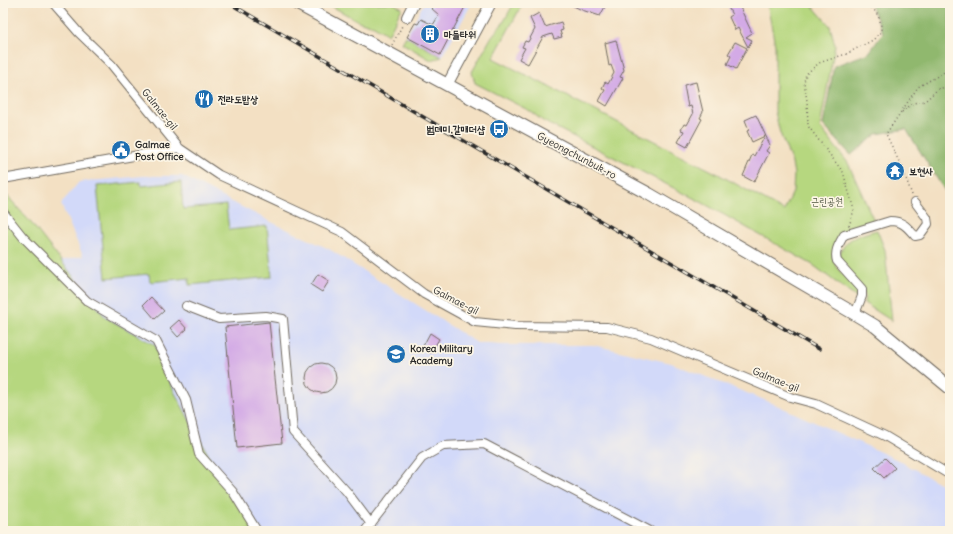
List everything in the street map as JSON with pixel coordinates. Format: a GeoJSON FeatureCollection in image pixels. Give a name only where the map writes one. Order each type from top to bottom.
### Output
{"type":"FeatureCollection","features":[{"type":"Feature","properties":{"kind":"main road","name":"Gyeongchunbuk-ro"},"geometry":{"type":"LineString","coordinates":[[296,3],[649,194],[855,314],[875,326],[950,388]]}},
{"type":"Feature","properties":{"kind":"street","name":"Galmae-gil"},"geometry":{"type":"LineString","coordinates":[[53,3],[79,33],[111,64],[179,148],[219,175],[342,232],[424,294],[475,322],[515,326],[607,328],[650,338],[790,397],[816,404],[885,436],[950,475]]}},
{"type":"Feature","properties":{"kind":"street"},"geometry":{"type":"LineString","coordinates":[[407,17],[414,3]]}},
{"type":"Feature","properties":{"kind":"street"},"geometry":{"type":"LineString","coordinates":[[446,85],[491,3]]}},
{"type":"Feature","properties":{"kind":"street"},"geometry":{"type":"LineString","coordinates":[[3,178],[179,148]]}},
{"type":"Feature","properties":{"kind":"street"},"geometry":{"type":"LineString","coordinates":[[855,314],[862,296],[862,289],[837,261],[836,255],[838,246],[846,235],[897,221],[906,225],[915,236],[920,235],[928,224],[927,218],[915,202]]}},
{"type":"Feature","properties":{"kind":"street"},"geometry":{"type":"LineString","coordinates":[[3,212],[23,237],[87,301],[156,341],[186,400],[199,454],[233,492],[257,531]]}},
{"type":"Feature","properties":{"kind":"street"},"geometry":{"type":"LineString","coordinates":[[186,306],[219,319],[266,316],[283,319],[292,432],[347,492],[368,528],[422,458],[443,446],[484,444],[650,531]]}},
{"type":"Feature","properties":{"kind":"path"},"geometry":{"type":"LineString","coordinates":[[846,235],[854,210],[842,172],[808,126],[807,101],[804,82],[806,74],[819,63],[846,54],[873,40],[881,32],[881,20],[871,6],[865,3]]}},
{"type":"Feature","properties":{"kind":"path"},"geometry":{"type":"LineString","coordinates":[[388,52],[407,17]]}},
{"type":"Feature","properties":{"kind":"path"},"geometry":{"type":"LineString","coordinates":[[915,202],[903,170],[886,134],[918,87],[944,73],[950,67]]}},
{"type":"Feature","properties":{"kind":"path"},"geometry":{"type":"LineString","coordinates":[[901,113],[908,109],[913,103],[925,101],[938,89],[950,86]]}},
{"type":"Feature","properties":{"kind":"shaded area"},"geometry":{"type":"Polygon","coordinates":[[[424,3],[472,3],[442,57],[406,36],[424,3]]]}},
{"type":"Feature","properties":{"kind":"shaded area","name":"Korea Military Academy"},"geometry":{"type":"Polygon","coordinates":[[[143,176],[182,176],[269,221],[329,249],[477,343],[500,345],[593,345],[671,363],[772,403],[898,460],[950,489],[950,531],[261,531],[211,460],[174,391],[155,345],[105,317],[61,261],[83,256],[61,204],[79,182],[143,176]]]}},
{"type":"Feature","properties":{"kind":"green space"},"geometry":{"type":"Polygon","coordinates":[[[326,3],[393,3],[402,8],[388,35],[374,26],[358,21],[326,3]]]}},
{"type":"Feature","properties":{"kind":"green space","name":"근린공원"},"geometry":{"type":"Polygon","coordinates":[[[514,3],[523,3],[493,58],[718,174],[784,211],[793,192],[794,174],[792,163],[780,133],[775,112],[775,45],[767,3],[810,3],[830,26],[835,45],[820,127],[848,163],[875,223],[845,233],[833,256],[836,267],[859,291],[858,299],[813,265],[703,203],[543,121],[530,111],[475,83],[472,72],[492,36],[503,23],[514,3]]]}},
{"type":"Feature","properties":{"kind":"green space"},"geometry":{"type":"Polygon","coordinates":[[[870,3],[950,3],[950,199],[906,129],[877,134],[851,155],[823,125],[834,66],[869,53],[883,33],[870,3]]]}},
{"type":"Feature","properties":{"kind":"green space"},"geometry":{"type":"Polygon","coordinates":[[[406,36],[442,57],[431,60],[402,43],[406,36]]]}},
{"type":"Feature","properties":{"kind":"green space"},"geometry":{"type":"Polygon","coordinates":[[[141,182],[141,186],[181,182],[183,209],[226,205],[229,230],[267,226],[272,277],[189,285],[189,278],[150,282],[149,274],[106,278],[97,186],[141,182]]]}},
{"type":"Feature","properties":{"kind":"green space"},"geometry":{"type":"Polygon","coordinates":[[[3,191],[32,224],[105,317],[155,345],[174,391],[211,460],[261,531],[3,531],[3,191]]]}},
{"type":"Feature","properties":{"kind":"green space"},"geometry":{"type":"Polygon","coordinates":[[[877,230],[885,250],[892,321],[864,303],[865,296],[842,263],[839,256],[849,241],[859,235],[877,230]]]}},
{"type":"Feature","properties":{"kind":"building"},"geometry":{"type":"Polygon","coordinates":[[[434,3],[467,3],[440,55],[407,37],[415,23],[418,24],[421,19],[433,25],[439,15],[431,8],[434,3]]]}},
{"type":"Feature","properties":{"kind":"building"},"geometry":{"type":"Polygon","coordinates":[[[567,3],[607,3],[600,16],[567,3]]]}},
{"type":"Feature","properties":{"kind":"building"},"geometry":{"type":"Polygon","coordinates":[[[738,3],[752,33],[746,37],[752,40],[748,47],[738,28],[735,30],[729,17],[732,15],[728,7],[738,3]]]}},
{"type":"Feature","properties":{"kind":"building"},"geometry":{"type":"Polygon","coordinates":[[[539,13],[545,27],[561,22],[563,30],[560,31],[562,37],[554,39],[552,34],[543,37],[528,64],[519,59],[525,48],[522,47],[525,41],[528,42],[535,29],[530,18],[539,13]]]}},
{"type":"Feature","properties":{"kind":"building"},"geometry":{"type":"Polygon","coordinates":[[[616,40],[624,70],[620,77],[623,78],[607,106],[599,101],[605,90],[602,88],[605,82],[608,84],[614,73],[611,65],[609,66],[605,43],[616,40]]]}},
{"type":"Feature","properties":{"kind":"building"},"geometry":{"type":"Polygon","coordinates":[[[735,42],[747,48],[736,69],[727,64],[731,56],[728,54],[735,42]]]}},
{"type":"Feature","properties":{"kind":"building"},"geometry":{"type":"Polygon","coordinates":[[[696,82],[703,112],[700,118],[702,119],[687,147],[678,142],[684,131],[681,130],[684,124],[687,125],[693,114],[691,106],[688,107],[684,85],[696,82]]]}},
{"type":"Feature","properties":{"kind":"building"},"geometry":{"type":"Polygon","coordinates":[[[756,115],[770,145],[766,151],[769,153],[754,182],[743,176],[752,155],[754,156],[765,136],[752,142],[747,131],[749,130],[745,120],[756,115]]]}},
{"type":"Feature","properties":{"kind":"building"},"geometry":{"type":"Polygon","coordinates":[[[318,274],[329,281],[322,292],[311,285],[318,274]]]}},
{"type":"Feature","properties":{"kind":"building"},"geometry":{"type":"Polygon","coordinates":[[[151,297],[164,311],[155,319],[143,305],[151,297]]]}},
{"type":"Feature","properties":{"kind":"building"},"geometry":{"type":"Polygon","coordinates":[[[179,320],[187,329],[178,337],[170,328],[179,320]]]}},
{"type":"Feature","properties":{"kind":"building"},"geometry":{"type":"Polygon","coordinates":[[[269,322],[282,443],[237,448],[225,327],[269,322]]]}},
{"type":"Feature","properties":{"kind":"building"},"geometry":{"type":"Polygon","coordinates":[[[430,333],[439,339],[431,353],[422,348],[430,333]]]}},
{"type":"Feature","properties":{"kind":"building"},"geometry":{"type":"Polygon","coordinates":[[[321,363],[327,364],[335,372],[335,384],[327,392],[321,393],[315,392],[307,384],[306,378],[307,372],[315,364],[321,363]]]}},
{"type":"Feature","properties":{"kind":"building"},"geometry":{"type":"Polygon","coordinates":[[[885,458],[895,468],[884,478],[874,468],[885,458]]]}},
{"type":"Feature","properties":{"kind":"railway"},"geometry":{"type":"LineString","coordinates":[[229,3],[819,349]]}},
{"type":"Feature","properties":{"kind":"place","name":"마들타워"},"geometry":{"type":"Point","coordinates":[430,34]}},
{"type":"Feature","properties":{"kind":"place","name":"전라도밥상"},"geometry":{"type":"Point","coordinates":[204,99]}},
{"type":"Feature","properties":{"kind":"place","name":"범데미.갈매더샵"},"geometry":{"type":"Point","coordinates":[499,129]}},
{"type":"Feature","properties":{"kind":"place","name":"Galmae Post Office"},"geometry":{"type":"Point","coordinates":[121,150]}},
{"type":"Feature","properties":{"kind":"place","name":"보현사"},"geometry":{"type":"Point","coordinates":[895,171]}},
{"type":"Feature","properties":{"kind":"place","name":"Korea Military Academy"},"geometry":{"type":"Point","coordinates":[396,354]}}]}
